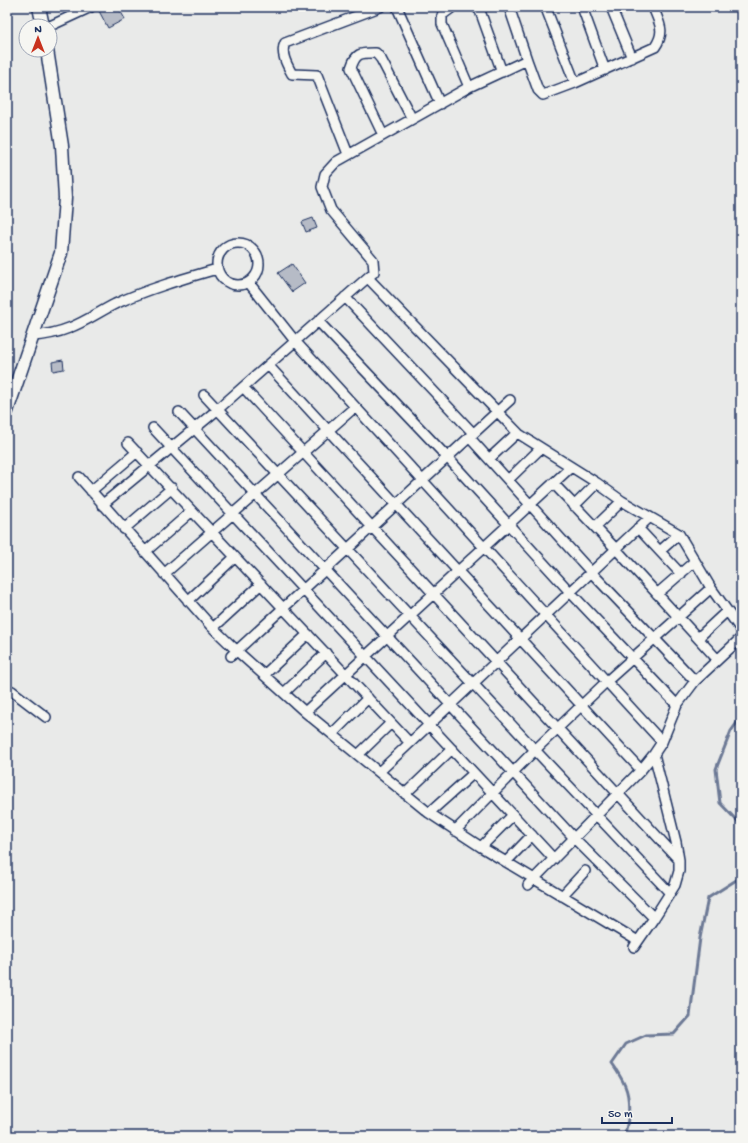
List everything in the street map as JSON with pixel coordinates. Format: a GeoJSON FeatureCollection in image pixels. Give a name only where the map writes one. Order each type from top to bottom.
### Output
{"type":"FeatureCollection","features":[{"type":"Feature","properties":{"kind":"street"},"geometry":{"type":"LineString","coordinates":[[40,7],[42,18]]}},
{"type":"Feature","properties":{"kind":"street"},"geometry":{"type":"LineString","coordinates":[[58,22],[91,7]]}},
{"type":"Feature","properties":{"kind":"street"},"geometry":{"type":"LineString","coordinates":[[348,154],[316,75],[292,74],[286,64],[283,48],[285,43],[380,7]]}},
{"type":"Feature","properties":{"kind":"street"},"geometry":{"type":"LineString","coordinates":[[396,7],[440,104]]}},
{"type":"Feature","properties":{"kind":"street"},"geometry":{"type":"LineString","coordinates":[[452,7],[442,15],[442,24],[469,87]]}},
{"type":"Feature","properties":{"kind":"street"},"geometry":{"type":"LineString","coordinates":[[476,7],[480,11],[502,72]]}},
{"type":"Feature","properties":{"kind":"street"},"geometry":{"type":"LineString","coordinates":[[509,7],[538,90],[543,94],[575,83],[655,47],[660,40],[662,31],[653,7]]}},
{"type":"Feature","properties":{"kind":"street"},"geometry":{"type":"LineString","coordinates":[[547,7],[547,11],[575,83]]}},
{"type":"Feature","properties":{"kind":"street"},"geometry":{"type":"LineString","coordinates":[[582,7],[605,70]]}},
{"type":"Feature","properties":{"kind":"street"},"geometry":{"type":"LineString","coordinates":[[611,7],[632,58]]}},
{"type":"Feature","properties":{"kind":"street"},"geometry":{"type":"LineString","coordinates":[[383,135],[351,68],[354,58],[363,53],[376,53],[381,59],[412,119]]}},
{"type":"Feature","properties":{"kind":"street"},"geometry":{"type":"LineString","coordinates":[[7,411],[61,253],[64,198],[62,146],[48,58]]}},
{"type":"Feature","properties":{"kind":"street"},"geometry":{"type":"LineString","coordinates":[[102,505],[217,410],[374,272],[374,260],[331,210],[322,187],[325,174],[336,162],[469,87],[527,60]]}},
{"type":"Feature","properties":{"kind":"street"},"geometry":{"type":"LineString","coordinates":[[241,243],[251,247],[258,255],[260,265],[257,275],[249,283],[240,286],[230,284],[222,278],[217,269],[217,259],[222,250],[231,244],[241,243]]}},
{"type":"Feature","properties":{"kind":"street"},"geometry":{"type":"LineString","coordinates":[[33,336],[50,334],[70,328],[142,293],[181,279],[217,269]]}},
{"type":"Feature","properties":{"kind":"street"},"geometry":{"type":"LineString","coordinates":[[368,278],[517,433],[597,483],[622,501],[679,534],[711,588],[741,630]]}},
{"type":"Feature","properties":{"kind":"street"},"geometry":{"type":"LineString","coordinates":[[249,283],[295,341],[662,742]]}},
{"type":"Feature","properties":{"kind":"street"},"geometry":{"type":"LineString","coordinates":[[345,298],[471,435],[489,459],[592,572],[695,681]]}},
{"type":"Feature","properties":{"kind":"street"},"geometry":{"type":"LineString","coordinates":[[318,321],[447,457],[570,592],[677,705]]}},
{"type":"Feature","properties":{"kind":"street"},"geometry":{"type":"LineString","coordinates":[[268,365],[641,770]]}},
{"type":"Feature","properties":{"kind":"street"},"geometry":{"type":"LineString","coordinates":[[243,387],[679,860]]}},
{"type":"Feature","properties":{"kind":"street"},"geometry":{"type":"LineString","coordinates":[[204,395],[534,750],[670,893]]}},
{"type":"Feature","properties":{"kind":"street"},"geometry":{"type":"LineString","coordinates":[[234,654],[371,526],[510,400]]}},
{"type":"Feature","properties":{"kind":"street"},"geometry":{"type":"LineString","coordinates":[[164,574],[211,531],[355,407]]}},
{"type":"Feature","properties":{"kind":"street"},"geometry":{"type":"LineString","coordinates":[[179,412],[574,838],[654,918]]}},
{"type":"Feature","properties":{"kind":"street"},"geometry":{"type":"LineString","coordinates":[[153,428],[554,859]]}},
{"type":"Feature","properties":{"kind":"street"},"geometry":{"type":"LineString","coordinates":[[489,459],[517,433]]}},
{"type":"Feature","properties":{"kind":"street"},"geometry":{"type":"LineString","coordinates":[[128,443],[172,488],[410,743]]}},
{"type":"Feature","properties":{"kind":"street"},"geometry":{"type":"LineString","coordinates":[[508,480],[541,448]]}},
{"type":"Feature","properties":{"kind":"street"},"geometry":{"type":"LineString","coordinates":[[91,491],[137,452]]}},
{"type":"Feature","properties":{"kind":"street"},"geometry":{"type":"LineString","coordinates":[[305,712],[571,467]]}},
{"type":"Feature","properties":{"kind":"street"},"geometry":{"type":"LineString","coordinates":[[79,477],[102,505],[213,628],[234,654],[264,675],[305,712],[429,813],[455,831],[506,862],[531,882],[562,896],[636,944],[675,885],[679,871],[676,842],[654,754]]}},
{"type":"Feature","properties":{"kind":"street"},"geometry":{"type":"LineString","coordinates":[[574,506],[597,483]]}},
{"type":"Feature","properties":{"kind":"street"},"geometry":{"type":"LineString","coordinates":[[553,484],[616,549],[717,659]]}},
{"type":"Feature","properties":{"kind":"street"},"geometry":{"type":"LineString","coordinates":[[124,528],[172,488]]}},
{"type":"Feature","properties":{"kind":"street"},"geometry":{"type":"LineString","coordinates":[[595,527],[622,501]]}},
{"type":"Feature","properties":{"kind":"street"},"geometry":{"type":"LineString","coordinates":[[145,552],[192,511]]}},
{"type":"Feature","properties":{"kind":"street"},"geometry":{"type":"LineString","coordinates":[[379,772],[650,517]]}},
{"type":"Feature","properties":{"kind":"street"},"geometry":{"type":"LineString","coordinates":[[638,528],[681,574]]}},
{"type":"Feature","properties":{"kind":"street"},"geometry":{"type":"LineString","coordinates":[[660,552],[679,534]]}},
{"type":"Feature","properties":{"kind":"street"},"geometry":{"type":"LineString","coordinates":[[188,601],[235,557]]}},
{"type":"Feature","properties":{"kind":"street"},"geometry":{"type":"LineString","coordinates":[[657,594],[695,561]]}},
{"type":"Feature","properties":{"kind":"street"},"geometry":{"type":"LineString","coordinates":[[213,628],[260,584]]}},
{"type":"Feature","properties":{"kind":"street"},"geometry":{"type":"LineString","coordinates":[[455,831],[534,750],[607,681],[711,588]]}},
{"type":"Feature","properties":{"kind":"street"},"geometry":{"type":"LineString","coordinates":[[698,638],[727,611]]}},
{"type":"Feature","properties":{"kind":"street"},"geometry":{"type":"LineString","coordinates":[[264,675],[308,634]]}},
{"type":"Feature","properties":{"kind":"street"},"geometry":{"type":"LineString","coordinates":[[531,882],[641,770],[662,742],[677,705],[695,681],[741,638]]}},
{"type":"Feature","properties":{"kind":"street"},"geometry":{"type":"LineString","coordinates":[[284,693],[326,653]]}},
{"type":"Feature","properties":{"kind":"street"},"geometry":{"type":"LineString","coordinates":[[7,689],[12,691],[46,717]]}},
{"type":"Feature","properties":{"kind":"street"},"geometry":{"type":"LineString","coordinates":[[332,734],[368,698]]}},
{"type":"Feature","properties":{"kind":"street"},"geometry":{"type":"LineString","coordinates":[[358,755],[391,723]]}},
{"type":"Feature","properties":{"kind":"street"},"geometry":{"type":"LineString","coordinates":[[405,794],[452,749]]}},
{"type":"Feature","properties":{"kind":"street"},"geometry":{"type":"LineString","coordinates":[[429,813],[474,773]]}},
{"type":"Feature","properties":{"kind":"street"},"geometry":{"type":"LineString","coordinates":[[481,847],[513,815]]}},
{"type":"Feature","properties":{"kind":"street"},"geometry":{"type":"LineString","coordinates":[[506,862],[532,835]]}},
{"type":"Feature","properties":{"kind":"street"},"geometry":{"type":"LineString","coordinates":[[562,896],[585,872]]}},
{"type":"Feature","properties":{"kind":"building"},"geometry":{"type":"Polygon","coordinates":[[[107,7],[118,7],[125,19],[108,28],[99,11],[107,7]]]}},
{"type":"Feature","properties":{"kind":"building"},"geometry":{"type":"Polygon","coordinates":[[[313,218],[317,228],[306,232],[302,222],[313,218]]]}},
{"type":"Feature","properties":{"kind":"building"},"geometry":{"type":"Polygon","coordinates":[[[292,264],[305,283],[292,292],[278,273],[292,264]]]}},
{"type":"Feature","properties":{"kind":"building"},"geometry":{"type":"Polygon","coordinates":[[[63,360],[64,369],[53,371],[52,362],[63,360]]]}},
{"type":"Feature","properties":{"kind":"waterway"},"geometry":{"type":"LineString","coordinates":[[741,717],[731,731],[716,769],[720,803],[741,825]]}},
{"type":"Feature","properties":{"kind":"waterway"},"geometry":{"type":"LineString","coordinates":[[624,1136],[629,1104],[624,1083],[612,1064],[626,1044],[646,1035],[674,1034],[690,1016],[700,938],[708,898],[741,877]]}}]}
